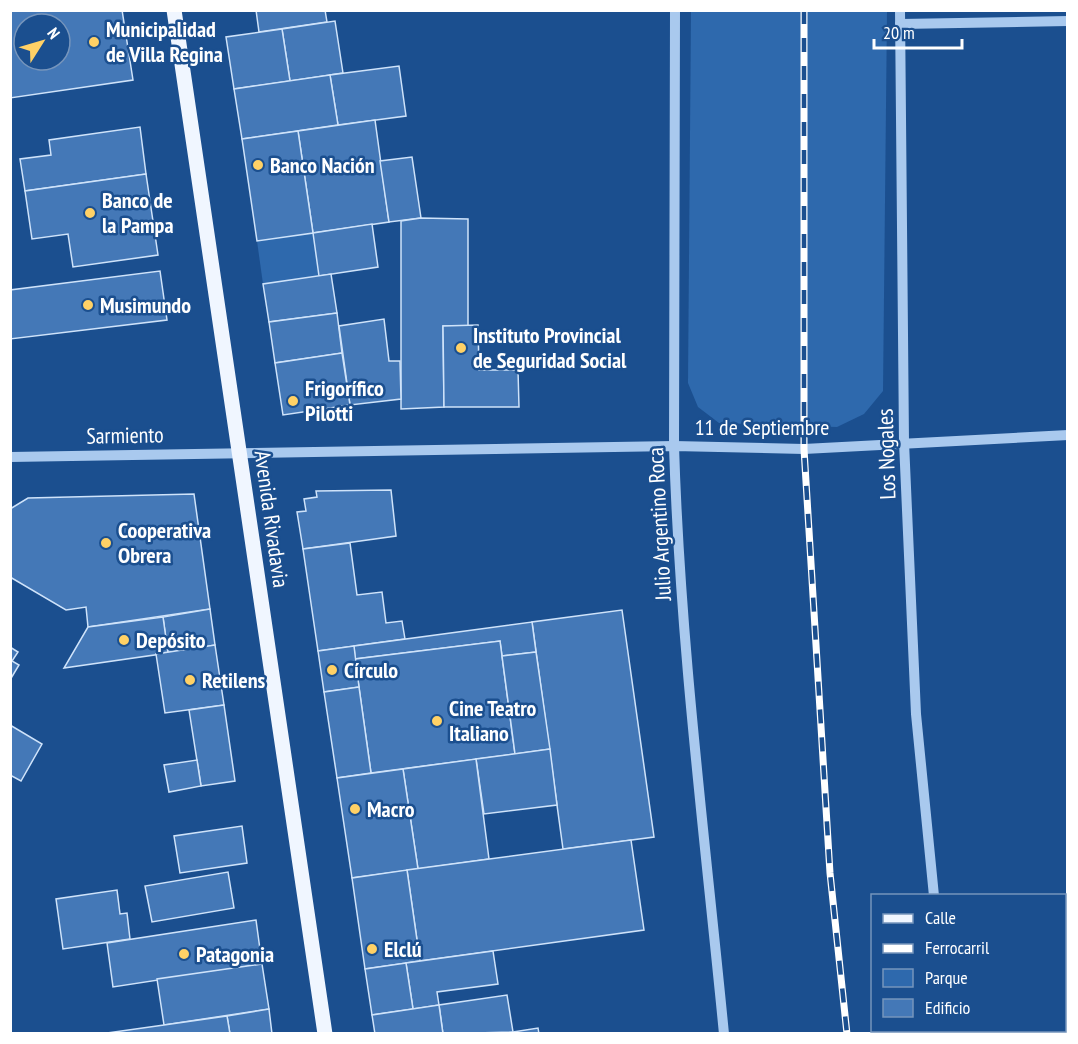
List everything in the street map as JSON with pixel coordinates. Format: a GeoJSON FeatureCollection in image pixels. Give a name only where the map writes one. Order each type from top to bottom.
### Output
{"type":"FeatureCollection","features":[{"type":"Feature","properties":{"kind":"main road","name":"Avenida Rivadavia"},"geometry":{"type":"LineString","coordinates":[[174,10],[325,1034]]}},
{"type":"Feature","properties":{"kind":"street","name":"Julio Argentino Roca"},"geometry":{"type":"LineString","coordinates":[[675,10],[674,446],[683,614],[724,1034]]}},
{"type":"Feature","properties":{"kind":"street","name":"Los Nogales"},"geometry":{"type":"LineString","coordinates":[[900,10],[904,442],[916,714],[934,894]]}},
{"type":"Feature","properties":{"kind":"street"},"geometry":{"type":"LineString","coordinates":[[900,24],[1068,21]]}},
{"type":"Feature","properties":{"kind":"street","name":"11 de Septiembre"},"geometry":{"type":"LineString","coordinates":[[239,452],[674,446],[804,449],[1068,435]]}},
{"type":"Feature","properties":{"kind":"street","name":"Sarmiento"},"geometry":{"type":"LineString","coordinates":[[10,457],[239,452]]}},
{"type":"Feature","properties":{"kind":"green space"},"geometry":{"type":"Polygon","coordinates":[[[691,11],[887,11],[883,391],[864,414],[837,427],[719,423],[698,407],[688,383],[691,11]]]}},
{"type":"Feature","properties":{"kind":"green space"},"geometry":{"type":"Polygon","coordinates":[[[313,233],[319,276],[263,284],[257,241],[313,233]]]}},
{"type":"Feature","properties":{"kind":"building","name":"Municipalidad de Villa Regina"},"geometry":{"type":"Polygon","coordinates":[[[10,10],[122,10],[133,80],[10,98],[10,10]]]}},
{"type":"Feature","properties":{"kind":"building"},"geometry":{"type":"Polygon","coordinates":[[[256,10],[325,10],[327,22],[259,32],[256,10]]]}},
{"type":"Feature","properties":{"kind":"building"},"geometry":{"type":"Polygon","coordinates":[[[335,21],[343,73],[290,81],[282,29],[335,21]]]}},
{"type":"Feature","properties":{"kind":"building"},"geometry":{"type":"Polygon","coordinates":[[[282,29],[290,81],[234,89],[226,37],[282,29]]]}},
{"type":"Feature","properties":{"kind":"building"},"geometry":{"type":"Polygon","coordinates":[[[399,66],[406,116],[338,125],[330,75],[399,66]]]}},
{"type":"Feature","properties":{"kind":"building"},"geometry":{"type":"Polygon","coordinates":[[[330,75],[338,125],[242,139],[234,89],[330,75]]]}},
{"type":"Feature","properties":{"kind":"building"},"geometry":{"type":"Polygon","coordinates":[[[375,120],[389,222],[313,233],[298,131],[375,120]]]}},
{"type":"Feature","properties":{"kind":"building"},"geometry":{"type":"Polygon","coordinates":[[[140,127],[146,174],[25,191],[20,159],[51,155],[49,140],[140,127]]]}},
{"type":"Feature","properties":{"kind":"building"},"geometry":{"type":"Polygon","coordinates":[[[298,131],[313,233],[257,241],[242,139],[298,131]]]}},
{"type":"Feature","properties":{"kind":"building"},"geometry":{"type":"Polygon","coordinates":[[[412,157],[421,218],[389,222],[380,161],[412,157]]]}},
{"type":"Feature","properties":{"kind":"building","name":"Banco de la Pampa"},"geometry":{"type":"Polygon","coordinates":[[[146,174],[158,255],[73,267],[68,234],[32,239],[25,191],[146,174]]]}},
{"type":"Feature","properties":{"kind":"building"},"geometry":{"type":"Polygon","coordinates":[[[421,218],[468,219],[468,326],[443,326],[444,407],[401,409],[401,221],[421,218]]]}},
{"type":"Feature","properties":{"kind":"building"},"geometry":{"type":"Polygon","coordinates":[[[372,224],[378,267],[319,276],[313,233],[372,224]]]}},
{"type":"Feature","properties":{"kind":"building","name":"Musimundo"},"geometry":{"type":"Polygon","coordinates":[[[160,271],[167,320],[10,339],[10,290],[160,271]]]}},
{"type":"Feature","properties":{"kind":"building"},"geometry":{"type":"Polygon","coordinates":[[[331,274],[337,313],[269,322],[263,284],[331,274]]]}},
{"type":"Feature","properties":{"kind":"building"},"geometry":{"type":"Polygon","coordinates":[[[337,313],[342,353],[275,363],[269,322],[337,313]]]}},
{"type":"Feature","properties":{"kind":"building"},"geometry":{"type":"Polygon","coordinates":[[[384,319],[389,361],[400,361],[401,399],[350,405],[339,326],[384,319]]]}},
{"type":"Feature","properties":{"kind":"building","name":"Instituto Provincial de Seguridad Social"},"geometry":{"type":"Polygon","coordinates":[[[478,325],[479,370],[518,370],[519,407],[444,407],[443,326],[478,325]]]}},
{"type":"Feature","properties":{"kind":"building"},"geometry":{"type":"Polygon","coordinates":[[[342,353],[350,405],[283,415],[275,363],[342,353]]]}},
{"type":"Feature","properties":{"kind":"building"},"geometry":{"type":"Polygon","coordinates":[[[391,490],[396,536],[303,549],[297,512],[306,511],[304,499],[317,497],[316,491],[391,490]]]}},
{"type":"Feature","properties":{"kind":"building","name":"Cooperativa Obrera"},"geometry":{"type":"Polygon","coordinates":[[[194,494],[210,609],[88,627],[86,607],[66,610],[10,577],[10,509],[28,498],[194,494]]]}},
{"type":"Feature","properties":{"kind":"building"},"geometry":{"type":"Polygon","coordinates":[[[350,543],[357,595],[382,592],[386,623],[402,621],[405,639],[318,651],[303,549],[350,543]]]}},
{"type":"Feature","properties":{"kind":"building"},"geometry":{"type":"Polygon","coordinates":[[[210,609],[215,645],[168,653],[163,617],[210,609]]]}},
{"type":"Feature","properties":{"kind":"building"},"geometry":{"type":"Polygon","coordinates":[[[622,610],[654,837],[563,849],[532,622],[622,610]]]}},
{"type":"Feature","properties":{"kind":"building","name":"Depósito"},"geometry":{"type":"Polygon","coordinates":[[[163,617],[168,653],[64,668],[88,627],[163,617]]]}},
{"type":"Feature","properties":{"kind":"building"},"geometry":{"type":"Polygon","coordinates":[[[532,622],[536,652],[502,656],[500,641],[355,659],[354,646],[532,622]]]}},
{"type":"Feature","properties":{"kind":"building","name":"Cine Teatro Italiano"},"geometry":{"type":"Polygon","coordinates":[[[500,641],[515,754],[371,773],[355,659],[500,641]]]}},
{"type":"Feature","properties":{"kind":"building","name":"Retilens"},"geometry":{"type":"Polygon","coordinates":[[[215,645],[224,705],[165,713],[156,654],[215,645]]]}},
{"type":"Feature","properties":{"kind":"building"},"geometry":{"type":"Polygon","coordinates":[[[354,646],[359,687],[324,692],[318,651],[354,646]]]}},
{"type":"Feature","properties":{"kind":"building"},"geometry":{"type":"Polygon","coordinates":[[[10,647],[18,652],[12,661],[19,665],[10,680],[10,647]]]}},
{"type":"Feature","properties":{"kind":"building"},"geometry":{"type":"Polygon","coordinates":[[[536,652],[550,749],[515,754],[502,656],[536,652]]]}},
{"type":"Feature","properties":{"kind":"building"},"geometry":{"type":"Polygon","coordinates":[[[359,687],[371,773],[337,778],[324,692],[359,687]]]}},
{"type":"Feature","properties":{"kind":"building"},"geometry":{"type":"Polygon","coordinates":[[[224,705],[235,781],[201,786],[189,710],[224,705]]]}},
{"type":"Feature","properties":{"kind":"building"},"geometry":{"type":"Polygon","coordinates":[[[10,725],[42,744],[21,781],[10,775],[10,725]]]}},
{"type":"Feature","properties":{"kind":"building"},"geometry":{"type":"Polygon","coordinates":[[[550,749],[557,805],[484,814],[476,759],[550,749]]]}},
{"type":"Feature","properties":{"kind":"building"},"geometry":{"type":"Polygon","coordinates":[[[476,759],[489,859],[418,869],[403,769],[476,759]]]}},
{"type":"Feature","properties":{"kind":"building"},"geometry":{"type":"Polygon","coordinates":[[[197,760],[201,786],[169,792],[164,765],[197,760]]]}},
{"type":"Feature","properties":{"kind":"building"},"geometry":{"type":"Polygon","coordinates":[[[403,769],[418,869],[352,878],[337,778],[403,769]]]}},
{"type":"Feature","properties":{"kind":"building"},"geometry":{"type":"Polygon","coordinates":[[[242,826],[247,863],[180,873],[174,836],[242,826]]]}},
{"type":"Feature","properties":{"kind":"building"},"geometry":{"type":"Polygon","coordinates":[[[631,840],[644,930],[420,961],[407,870],[631,840]]]}},
{"type":"Feature","properties":{"kind":"building"},"geometry":{"type":"Polygon","coordinates":[[[407,870],[420,961],[365,969],[352,878],[407,870]]]}},
{"type":"Feature","properties":{"kind":"building"},"geometry":{"type":"Polygon","coordinates":[[[228,872],[234,908],[152,922],[145,886],[228,872]]]}},
{"type":"Feature","properties":{"kind":"building"},"geometry":{"type":"Polygon","coordinates":[[[117,890],[120,914],[127,913],[130,939],[63,949],[56,899],[117,890]]]}},
{"type":"Feature","properties":{"kind":"building","name":"Patagonia"},"geometry":{"type":"Polygon","coordinates":[[[256,920],[262,964],[113,987],[107,943],[256,920]]]}},
{"type":"Feature","properties":{"kind":"building"},"geometry":{"type":"Polygon","coordinates":[[[493,951],[498,984],[437,992],[439,1005],[413,1009],[406,963],[493,951]]]}},
{"type":"Feature","properties":{"kind":"building"},"geometry":{"type":"Polygon","coordinates":[[[406,963],[413,1009],[372,1015],[365,969],[406,963]]]}},
{"type":"Feature","properties":{"kind":"building"},"geometry":{"type":"Polygon","coordinates":[[[262,964],[269,1009],[164,1025],[157,979],[262,964]]]}},
{"type":"Feature","properties":{"kind":"building"},"geometry":{"type":"Polygon","coordinates":[[[507,995],[513,1032],[443,1034],[439,1005],[507,995]]]}},
{"type":"Feature","properties":{"kind":"building"},"geometry":{"type":"Polygon","coordinates":[[[439,1005],[443,1034],[375,1034],[372,1015],[439,1005]]]}},
{"type":"Feature","properties":{"kind":"building"},"geometry":{"type":"Polygon","coordinates":[[[269,1009],[272,1034],[230,1034],[227,1016],[269,1009]]]}},
{"type":"Feature","properties":{"kind":"building"},"geometry":{"type":"Polygon","coordinates":[[[227,1016],[230,1034],[107,1033],[164,1025],[227,1016]]]}},
{"type":"Feature","properties":{"kind":"building"},"geometry":{"type":"Polygon","coordinates":[[[538,1028],[539,1034],[500,1034],[513,1032],[538,1028]]]}},
{"type":"Feature","properties":{"kind":"railway"},"geometry":{"type":"LineString","coordinates":[[804,10],[804,449],[830,873],[847,1034]]}},
{"type":"Feature","properties":{"kind":"place","name":"Municipalidad de Villa Regina"},"geometry":{"type":"Point","coordinates":[94,42]}},
{"type":"Feature","properties":{"kind":"place","name":"Banco Nación"},"geometry":{"type":"Point","coordinates":[258,165]}},
{"type":"Feature","properties":{"kind":"place","name":"Banco de la Pampa"},"geometry":{"type":"Point","coordinates":[90,213]}},
{"type":"Feature","properties":{"kind":"place","name":"Musimundo"},"geometry":{"type":"Point","coordinates":[88,305]}},
{"type":"Feature","properties":{"kind":"place","name":"Instituto Provincial de Seguridad Social"},"geometry":{"type":"Point","coordinates":[461,348]}},
{"type":"Feature","properties":{"kind":"place","name":"Frigorífico Pilotti"},"geometry":{"type":"Point","coordinates":[293,401]}},
{"type":"Feature","properties":{"kind":"place","name":"Cooperativa Obrera"},"geometry":{"type":"Point","coordinates":[106,543]}},
{"type":"Feature","properties":{"kind":"place","name":"Depósito"},"geometry":{"type":"Point","coordinates":[124,640]}},
{"type":"Feature","properties":{"kind":"place","name":"Círculo"},"geometry":{"type":"Point","coordinates":[332,670]}},
{"type":"Feature","properties":{"kind":"place","name":"Retilens"},"geometry":{"type":"Point","coordinates":[190,680]}},
{"type":"Feature","properties":{"kind":"place","name":"Cine Teatro Italiano"},"geometry":{"type":"Point","coordinates":[437,721]}},
{"type":"Feature","properties":{"kind":"place","name":"Macro"},"geometry":{"type":"Point","coordinates":[355,809]}},
{"type":"Feature","properties":{"kind":"place","name":"Elclú"},"geometry":{"type":"Point","coordinates":[372,949]}},
{"type":"Feature","properties":{"kind":"place","name":"Patagonia"},"geometry":{"type":"Point","coordinates":[184,954]}}]}
